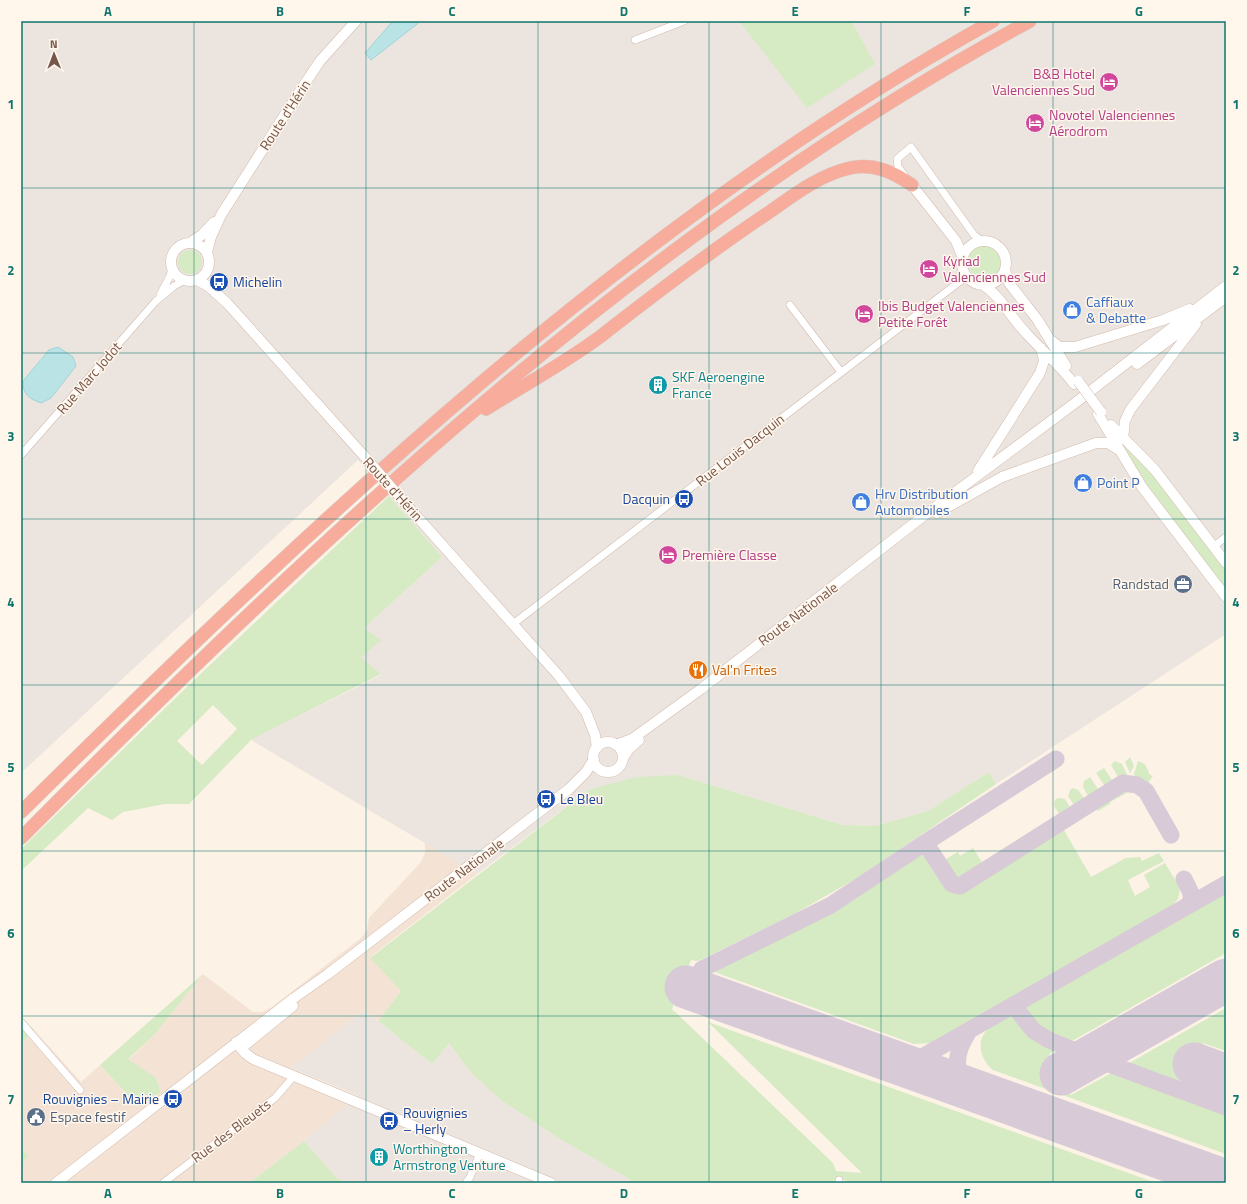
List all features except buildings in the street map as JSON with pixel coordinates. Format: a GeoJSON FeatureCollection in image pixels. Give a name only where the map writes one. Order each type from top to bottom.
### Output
{"type":"FeatureCollection","features":[{"type":"Feature","properties":{"kind":"highway"},"geometry":{"type":"LineString","coordinates":[[21,812],[154,681],[290,551],[395,456],[527,344],[647,248],[777,154],[902,74],[993,21]]}},
{"type":"Feature","properties":{"kind":"highway"},"geometry":{"type":"LineString","coordinates":[[21,838],[224,638],[428,451],[564,337],[652,267],[736,206],[884,106],[1030,21]]}},
{"type":"Feature","properties":{"kind":"highway"},"geometry":{"type":"LineString","coordinates":[[428,451],[481,413],[584,348],[633,309],[723,243],[819,179],[842,170],[866,166],[888,171],[912,185]]}},
{"type":"Feature","properties":{"kind":"main road","name":"Route d'Hérin"},"geometry":{"type":"LineString","coordinates":[[190,242],[202,235],[220,215],[312,72],[356,21]]}},
{"type":"Feature","properties":{"kind":"main road"},"geometry":{"type":"LineString","coordinates":[[912,185],[956,241],[963,258],[963,269],[967,276],[976,283],[983,285],[993,292],[1023,330],[1059,364],[1099,413],[1155,470],[1226,562]]}},
{"type":"Feature","properties":{"kind":"main road","name":"Route d'Hérin"},"geometry":{"type":"LineString","coordinates":[[207,252],[220,215]]}},
{"type":"Feature","properties":{"kind":"main road"},"geometry":{"type":"LineString","coordinates":[[963,258],[971,246],[982,241],[993,242],[1002,249],[1006,258],[1005,270],[1009,283],[1037,319],[1076,383]]}},
{"type":"Feature","properties":{"kind":"main road"},"geometry":{"type":"LineString","coordinates":[[190,242],[201,246],[207,252],[210,259],[209,267],[204,276],[197,280],[185,280],[178,277],[172,268],[171,259],[175,251],[181,245],[190,242]]}},
{"type":"Feature","properties":{"kind":"main road","name":"Route d'Hérin"},"geometry":{"type":"LineString","coordinates":[[209,267],[215,285],[227,303]]}},
{"type":"Feature","properties":{"kind":"main road"},"geometry":{"type":"LineString","coordinates":[[983,285],[995,282],[1005,270]]}},
{"type":"Feature","properties":{"kind":"main road","name":"Route d'Hérin"},"geometry":{"type":"LineString","coordinates":[[197,280],[208,286],[227,303],[559,676],[586,712],[595,735],[597,748]]}},
{"type":"Feature","properties":{"kind":"main road"},"geometry":{"type":"LineString","coordinates":[[1123,439],[1125,421],[1130,410],[1211,303],[1226,286]]}},
{"type":"Feature","properties":{"kind":"main road"},"geometry":{"type":"LineString","coordinates":[[1049,339],[1060,347],[1074,347],[1170,318],[1226,297]]}},
{"type":"Feature","properties":{"kind":"main road"},"geometry":{"type":"LineString","coordinates":[[858,568],[972,480],[1211,303]]}},
{"type":"Feature","properties":{"kind":"main road"},"geometry":{"type":"LineString","coordinates":[[858,568],[1016,455],[1211,303]]}},
{"type":"Feature","properties":{"kind":"main road"},"geometry":{"type":"LineString","coordinates":[[972,480],[1040,373],[1044,361],[1041,348]]}},
{"type":"Feature","properties":{"kind":"main road"},"geometry":{"type":"LineString","coordinates":[[1099,413],[1142,487],[1226,596]]}},
{"type":"Feature","properties":{"kind":"main road"},"geometry":{"type":"LineString","coordinates":[[932,516],[1002,477],[1096,442],[1108,442],[1122,452]]}},
{"type":"Feature","properties":{"kind":"main road","name":"Route Nationale"},"geometry":{"type":"LineString","coordinates":[[613,744],[632,739],[701,689],[858,568]]}},
{"type":"Feature","properties":{"kind":"main road","name":"Route d'Hérin"},"geometry":{"type":"LineString","coordinates":[[559,676],[581,695],[592,710],[601,733],[613,744]]}},
{"type":"Feature","properties":{"kind":"main road","name":"Route Nationale"},"geometry":{"type":"LineString","coordinates":[[623,758],[634,744],[701,689]]}},
{"type":"Feature","properties":{"kind":"main road"},"geometry":{"type":"LineString","coordinates":[[569,789],[590,777],[604,772],[612,772],[618,769],[623,758],[622,750],[613,744],[604,743],[597,748],[594,759],[597,767],[604,772]]}},
{"type":"Feature","properties":{"kind":"main road","name":"Route Nationale"},"geometry":{"type":"LineString","coordinates":[[56,1183],[169,1096],[219,1064],[241,1043],[284,1014],[328,974],[569,789],[586,772],[594,759]]}},
{"type":"Feature","properties":{"kind":"main road"},"geometry":{"type":"LineString","coordinates":[[241,1043],[249,1057],[552,1183]]}},
{"type":"Feature","properties":{"kind":"street"},"geometry":{"type":"LineString","coordinates":[[635,40],[684,21]]}},
{"type":"Feature","properties":{"kind":"street"},"geometry":{"type":"LineString","coordinates":[[912,185],[899,169],[896,162],[898,157],[911,147],[969,229],[982,241]]}},
{"type":"Feature","properties":{"kind":"street","name":"Rue Marc Jodot"},"geometry":{"type":"LineString","coordinates":[[21,455],[156,300],[168,280],[172,268]]}},
{"type":"Feature","properties":{"kind":"street","name":"Rue Louis Dacquin"},"geometry":{"type":"LineString","coordinates":[[513,624],[967,276]]}},
{"type":"Feature","properties":{"kind":"street","name":"Rue Marc Jodot"},"geometry":{"type":"LineString","coordinates":[[156,300],[174,286],[185,280]]}},
{"type":"Feature","properties":{"kind":"street"},"geometry":{"type":"LineString","coordinates":[[790,305],[841,372]]}},
{"type":"Feature","properties":{"kind":"street"},"geometry":{"type":"LineString","coordinates":[[1214,546],[1226,537]]}},
{"type":"Feature","properties":{"kind":"street"},"geometry":{"type":"LineString","coordinates":[[21,1022],[80,1090]]}},
{"type":"Feature","properties":{"kind":"street","name":"Rue des Bleuets"},"geometry":{"type":"LineString","coordinates":[[163,1183],[275,1098],[294,1076]]}},
{"type":"Feature","properties":{"kind":"street"},"geometry":{"type":"LineString","coordinates":[[466,1183],[480,1153]]}},
{"type":"Feature","properties":{"kind":"shaded area"},"geometry":{"type":"Polygon","coordinates":[[[21,21],[1226,21],[1226,634],[996,784],[989,772],[928,811],[875,826],[843,825],[678,775],[590,789],[477,874],[251,740],[381,675],[360,658],[364,628],[442,557],[358,460],[21,773],[21,21]]]}},
{"type":"Feature","properties":{"kind":"shaded area"},"geometry":{"type":"Polygon","coordinates":[[[425,842],[477,874],[370,957],[401,991],[378,1021],[364,1010],[291,1068],[357,1096],[304,1141],[249,1183],[21,1183],[21,1043],[35,1031],[81,1082],[100,1065],[139,1107],[161,1092],[156,1078],[128,1060],[155,1034],[203,974],[253,1012],[262,1012],[272,1007],[361,938],[367,930],[369,918],[421,862],[425,853],[425,842]]]}},
{"type":"Feature","properties":{"kind":"shaded area"},"geometry":{"type":"Polygon","coordinates":[[[364,1010],[432,1064],[449,1043],[472,1074],[501,1100],[560,1139],[636,1183],[348,1183],[338,1179],[304,1141],[357,1095],[291,1068],[364,1010]]]}},
{"type":"Feature","properties":{"kind":"green space"},"geometry":{"type":"Polygon","coordinates":[[[739,21],[851,21],[875,64],[807,108],[739,21]]]}},
{"type":"Feature","properties":{"kind":"green space"},"geometry":{"type":"Polygon","coordinates":[[[982,245],[988,245],[992,246],[999,252],[1002,262],[1001,269],[995,276],[988,279],[982,279],[978,278],[971,272],[968,265],[968,259],[969,255],[975,248],[982,245]]]}},
{"type":"Feature","properties":{"kind":"green space"},"geometry":{"type":"Polygon","coordinates":[[[190,250],[199,253],[202,262],[199,271],[190,274],[181,271],[178,262],[181,253],[190,250]]]}},
{"type":"Feature","properties":{"kind":"green space"},"geometry":{"type":"Polygon","coordinates":[[[1114,434],[1157,476],[1226,566],[1226,594],[1147,489],[1114,434]]]}},
{"type":"Feature","properties":{"kind":"green space"},"geometry":{"type":"Polygon","coordinates":[[[389,496],[442,557],[364,628],[381,640],[361,658],[381,674],[251,740],[189,804],[165,804],[123,812],[112,820],[88,808],[21,871],[21,849],[191,683],[389,496]],[[213,705],[177,741],[202,765],[237,729],[213,705]]]}},
{"type":"Feature","properties":{"kind":"green space"},"geometry":{"type":"Polygon","coordinates":[[[1130,757],[1134,766],[1130,773],[1125,762],[1130,757]]]}},
{"type":"Feature","properties":{"kind":"green space"},"geometry":{"type":"Polygon","coordinates":[[[1115,761],[1122,764],[1129,779],[1120,780],[1111,765],[1115,761]]]}},
{"type":"Feature","properties":{"kind":"green space"},"geometry":{"type":"Polygon","coordinates":[[[1138,761],[1145,764],[1150,775],[1153,776],[1147,784],[1136,780],[1134,774],[1138,761]]]}},
{"type":"Feature","properties":{"kind":"green space"},"geometry":{"type":"Polygon","coordinates":[[[1104,768],[1114,783],[1106,788],[1096,773],[1104,768]]]}},
{"type":"Feature","properties":{"kind":"green space"},"geometry":{"type":"Polygon","coordinates":[[[989,772],[996,784],[857,878],[794,914],[698,961],[691,960],[672,1009],[833,1163],[836,1171],[862,1173],[708,1022],[1156,1183],[861,1183],[836,1179],[835,1183],[636,1183],[560,1139],[501,1100],[472,1074],[449,1043],[432,1064],[378,1021],[401,991],[370,958],[590,789],[637,777],[678,775],[843,825],[875,826],[928,811],[989,772]]]}},
{"type":"Feature","properties":{"kind":"green space"},"geometry":{"type":"Polygon","coordinates":[[[1090,777],[1100,792],[1090,799],[1083,787],[1084,781],[1090,777]]]}},
{"type":"Feature","properties":{"kind":"green space"},"geometry":{"type":"Polygon","coordinates":[[[1125,786],[1136,788],[1110,802],[1110,804],[1098,811],[1093,805],[1118,789],[1125,786]]]}},
{"type":"Feature","properties":{"kind":"green space"},"geometry":{"type":"Polygon","coordinates":[[[1073,788],[1078,790],[1086,801],[1076,808],[1068,796],[1070,790],[1073,788]]]}},
{"type":"Feature","properties":{"kind":"green space"},"geometry":{"type":"Polygon","coordinates":[[[1058,798],[1065,799],[1072,811],[1065,815],[1060,815],[1054,806],[1055,800],[1058,798]]]}},
{"type":"Feature","properties":{"kind":"green space"},"geometry":{"type":"Polygon","coordinates":[[[1061,825],[1091,877],[1126,858],[1140,857],[1142,861],[1159,853],[1164,861],[1128,880],[1135,896],[1150,887],[1144,875],[1165,863],[1180,888],[1178,899],[1172,906],[931,1043],[914,1044],[709,970],[832,908],[919,852],[929,854],[950,886],[959,890],[1061,825]]]}},
{"type":"Feature","properties":{"kind":"green space"},"geometry":{"type":"Polygon","coordinates":[[[973,848],[985,867],[966,878],[951,877],[941,862],[958,852],[960,856],[973,848]]]}},
{"type":"Feature","properties":{"kind":"green space"},"geometry":{"type":"Polygon","coordinates":[[[1226,893],[1226,953],[1067,1044],[1039,1030],[1021,1010],[1226,893]]]}},
{"type":"Feature","properties":{"kind":"green space"},"geometry":{"type":"Polygon","coordinates":[[[203,974],[155,1034],[128,1059],[156,1078],[161,1092],[139,1107],[100,1065],[203,974]]]}},
{"type":"Feature","properties":{"kind":"green space"},"geometry":{"type":"Polygon","coordinates":[[[1226,1008],[1226,1051],[1203,1043],[1186,1088],[1124,1066],[1226,1008]]]}},
{"type":"Feature","properties":{"kind":"green space"},"geometry":{"type":"Polygon","coordinates":[[[1012,1015],[1015,1015],[1035,1037],[1058,1049],[1049,1054],[1071,1095],[1115,1071],[1226,1111],[1226,1154],[993,1070],[985,1061],[981,1051],[982,1039],[990,1027],[1012,1015]]]}},
{"type":"Feature","properties":{"kind":"green space"},"geometry":{"type":"Polygon","coordinates":[[[21,1016],[35,1031],[21,1043],[21,1016]]]}},
{"type":"Feature","properties":{"kind":"green space"},"geometry":{"type":"Polygon","coordinates":[[[304,1141],[338,1179],[348,1183],[249,1183],[304,1141]]]}},
{"type":"Feature","properties":{"kind":"green space"},"geometry":{"type":"Polygon","coordinates":[[[21,1146],[23,1148],[22,1150],[28,1155],[21,1165],[21,1146]]]}},
{"type":"Feature","properties":{"kind":"water"},"geometry":{"type":"Polygon","coordinates":[[[393,21],[421,21],[371,60],[365,53],[393,21]]]}},
{"type":"Feature","properties":{"kind":"water"},"geometry":{"type":"Polygon","coordinates":[[[58,347],[73,357],[76,366],[51,398],[41,403],[33,400],[25,393],[23,381],[49,350],[58,347]]]}},
{"type":"Feature","properties":{"kind":"taxiway"},"geometry":{"type":"LineString","coordinates":[[920,846],[1056,759]]}},
{"type":"Feature","properties":{"kind":"taxiway"},"geometry":{"type":"LineString","coordinates":[[712,996],[700,985],[699,978],[702,969],[831,905],[920,846],[928,847],[952,884],[960,886],[1123,783],[1137,785],[1146,791],[1171,835]]}},
{"type":"Feature","properties":{"kind":"taxiway"},"geometry":{"type":"LineString","coordinates":[[1184,879],[1191,893],[1191,900],[1187,906]]}},
{"type":"Feature","properties":{"kind":"taxiway"},"geometry":{"type":"LineString","coordinates":[[895,1061],[907,1062],[917,1060],[1226,884]]}},
{"type":"Feature","properties":{"kind":"taxiway"},"geometry":{"type":"LineString","coordinates":[[1013,1005],[1034,1031],[1049,1040],[1090,1057],[1226,1107]]}},
{"type":"Feature","properties":{"kind":"taxiway"},"geometry":{"type":"LineString","coordinates":[[969,1031],[962,1043],[957,1063],[961,1076],[966,1083],[978,1092]]}},
{"type":"Feature","properties":{"kind":"runway"},"geometry":{"type":"LineString","coordinates":[[1061,1074],[1226,980]]}},
{"type":"Feature","properties":{"kind":"runway"},"geometry":{"type":"LineString","coordinates":[[686,987],[1226,1181]]}},
{"type":"Feature","properties":{"kind":"runway"},"geometry":{"type":"LineString","coordinates":[[1194,1064],[1226,1076]]}},
{"type":"Feature","properties":{"kind":"place","name":"B&B Hotel Valenciennes Sud"},"geometry":{"type":"Point","coordinates":[1109,82]}},
{"type":"Feature","properties":{"kind":"place","name":"Novotel Valenciennes Aérodrom"},"geometry":{"type":"Point","coordinates":[1035,123]}},
{"type":"Feature","properties":{"kind":"place","name":"Kyriad Valenciennes Sud"},"geometry":{"type":"Point","coordinates":[929,269]}},
{"type":"Feature","properties":{"kind":"place","name":"Michelin"},"geometry":{"type":"Point","coordinates":[219,282]}},
{"type":"Feature","properties":{"kind":"place","name":"Caffiaux & Debatte"},"geometry":{"type":"Point","coordinates":[1072,310]}},
{"type":"Feature","properties":{"kind":"place","name":"Ibis Budget Valenciennes Petite Forêt"},"geometry":{"type":"Point","coordinates":[864,314]}},
{"type":"Feature","properties":{"kind":"place","name":"SKF Aeroengine France"},"geometry":{"type":"Point","coordinates":[658,385]}},
{"type":"Feature","properties":{"kind":"place","name":"Point P"},"geometry":{"type":"Point","coordinates":[1083,483]}},
{"type":"Feature","properties":{"kind":"place","name":"Dacquin"},"geometry":{"type":"Point","coordinates":[684,499]}},
{"type":"Feature","properties":{"kind":"place","name":"Hrv Distribution Automobiles"},"geometry":{"type":"Point","coordinates":[861,502]}},
{"type":"Feature","properties":{"kind":"place","name":"Première Classe"},"geometry":{"type":"Point","coordinates":[668,555]}},
{"type":"Feature","properties":{"kind":"place","name":"Randstad"},"geometry":{"type":"Point","coordinates":[1183,584]}},
{"type":"Feature","properties":{"kind":"place","name":"Val'n Frites"},"geometry":{"type":"Point","coordinates":[698,670]}},
{"type":"Feature","properties":{"kind":"place","name":"Le Bleu"},"geometry":{"type":"Point","coordinates":[546,799]}},
{"type":"Feature","properties":{"kind":"place","name":"Rouvignies – Mairie"},"geometry":{"type":"Point","coordinates":[173,1099]}},
{"type":"Feature","properties":{"kind":"place","name":"Espace festif"},"geometry":{"type":"Point","coordinates":[36,1117]}},
{"type":"Feature","properties":{"kind":"place","name":"Rouvignies – Herly"},"geometry":{"type":"Point","coordinates":[389,1121]}},
{"type":"Feature","properties":{"kind":"place","name":"Worthington Armstrong Venture"},"geometry":{"type":"Point","coordinates":[379,1157]}}]}
